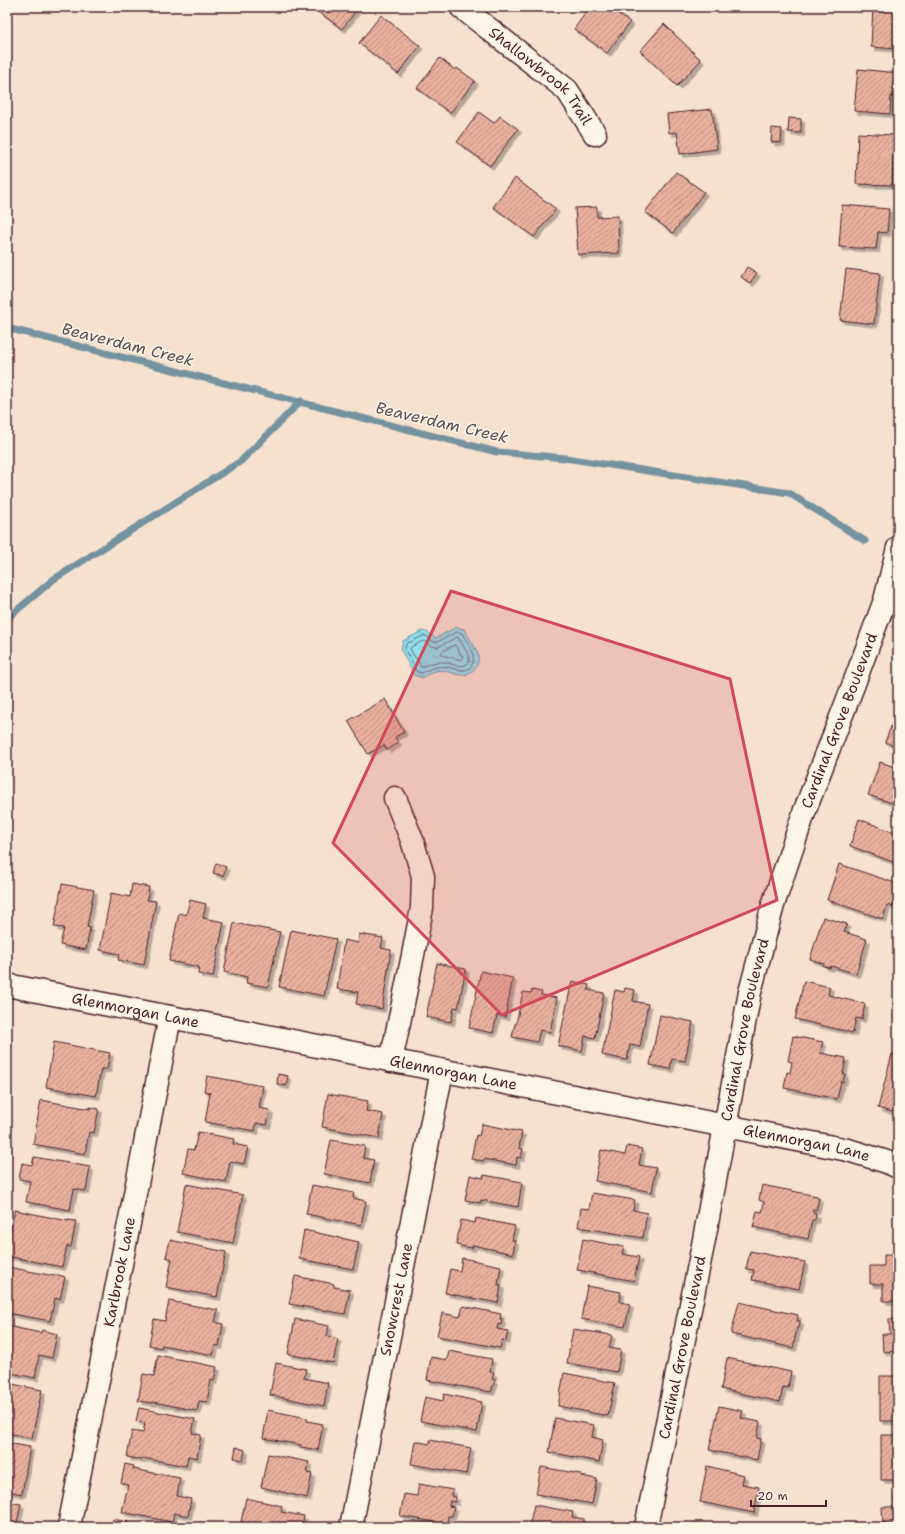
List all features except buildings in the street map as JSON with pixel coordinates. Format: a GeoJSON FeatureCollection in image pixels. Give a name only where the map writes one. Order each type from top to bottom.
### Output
{"type":"FeatureCollection","features":[{"type":"Feature","properties":{"kind":"street","name":"Shallowbrook Trail"},"geometry":{"type":"LineString","coordinates":[[461,7],[567,90],[595,134]]}},
{"type":"Feature","properties":{"kind":"street","name":"Cardinal Grove Boulevard"},"geometry":{"type":"LineString","coordinates":[[646,1527],[702,1252],[724,1126],[750,992],[774,905],[805,810],[885,600],[898,548]]}},
{"type":"Feature","properties":{"kind":"street"},"geometry":{"type":"LineString","coordinates":[[391,1061],[422,908],[422,876],[412,840],[395,798]]}},
{"type":"Feature","properties":{"kind":"street","name":"Glenmorgan Lane"},"geometry":{"type":"LineString","coordinates":[[7,985],[442,1072],[848,1150],[898,1167]]}},
{"type":"Feature","properties":{"kind":"street","name":"Karlbrook Lane"},"geometry":{"type":"LineString","coordinates":[[69,1527],[170,1017]]}},
{"type":"Feature","properties":{"kind":"street","name":"Snowcrest Lane"},"geometry":{"type":"LineString","coordinates":[[351,1527],[442,1072]]}},
{"type":"Feature","properties":{"kind":"highlighted area"},"geometry":{"type":"Polygon","coordinates":[[[451,591],[730,679],[777,900],[502,1015],[333,843],[451,591]]]}},
{"type":"Feature","properties":{"kind":"water"},"geometry":{"type":"Polygon","coordinates":[[[456,627],[464,629],[477,651],[479,658],[475,669],[465,675],[442,670],[432,672],[422,678],[414,675],[401,650],[403,641],[422,631],[429,633],[436,638],[456,627]]]}},
{"type":"Feature","properties":{"kind":"waterway","name":"Beaverdam Creek"},"geometry":{"type":"LineString","coordinates":[[7,328],[497,452],[565,458],[789,493],[865,541]]}},
{"type":"Feature","properties":{"kind":"waterway"},"geometry":{"type":"LineString","coordinates":[[7,623],[10,616],[54,579],[241,461],[301,401]]}}]}
